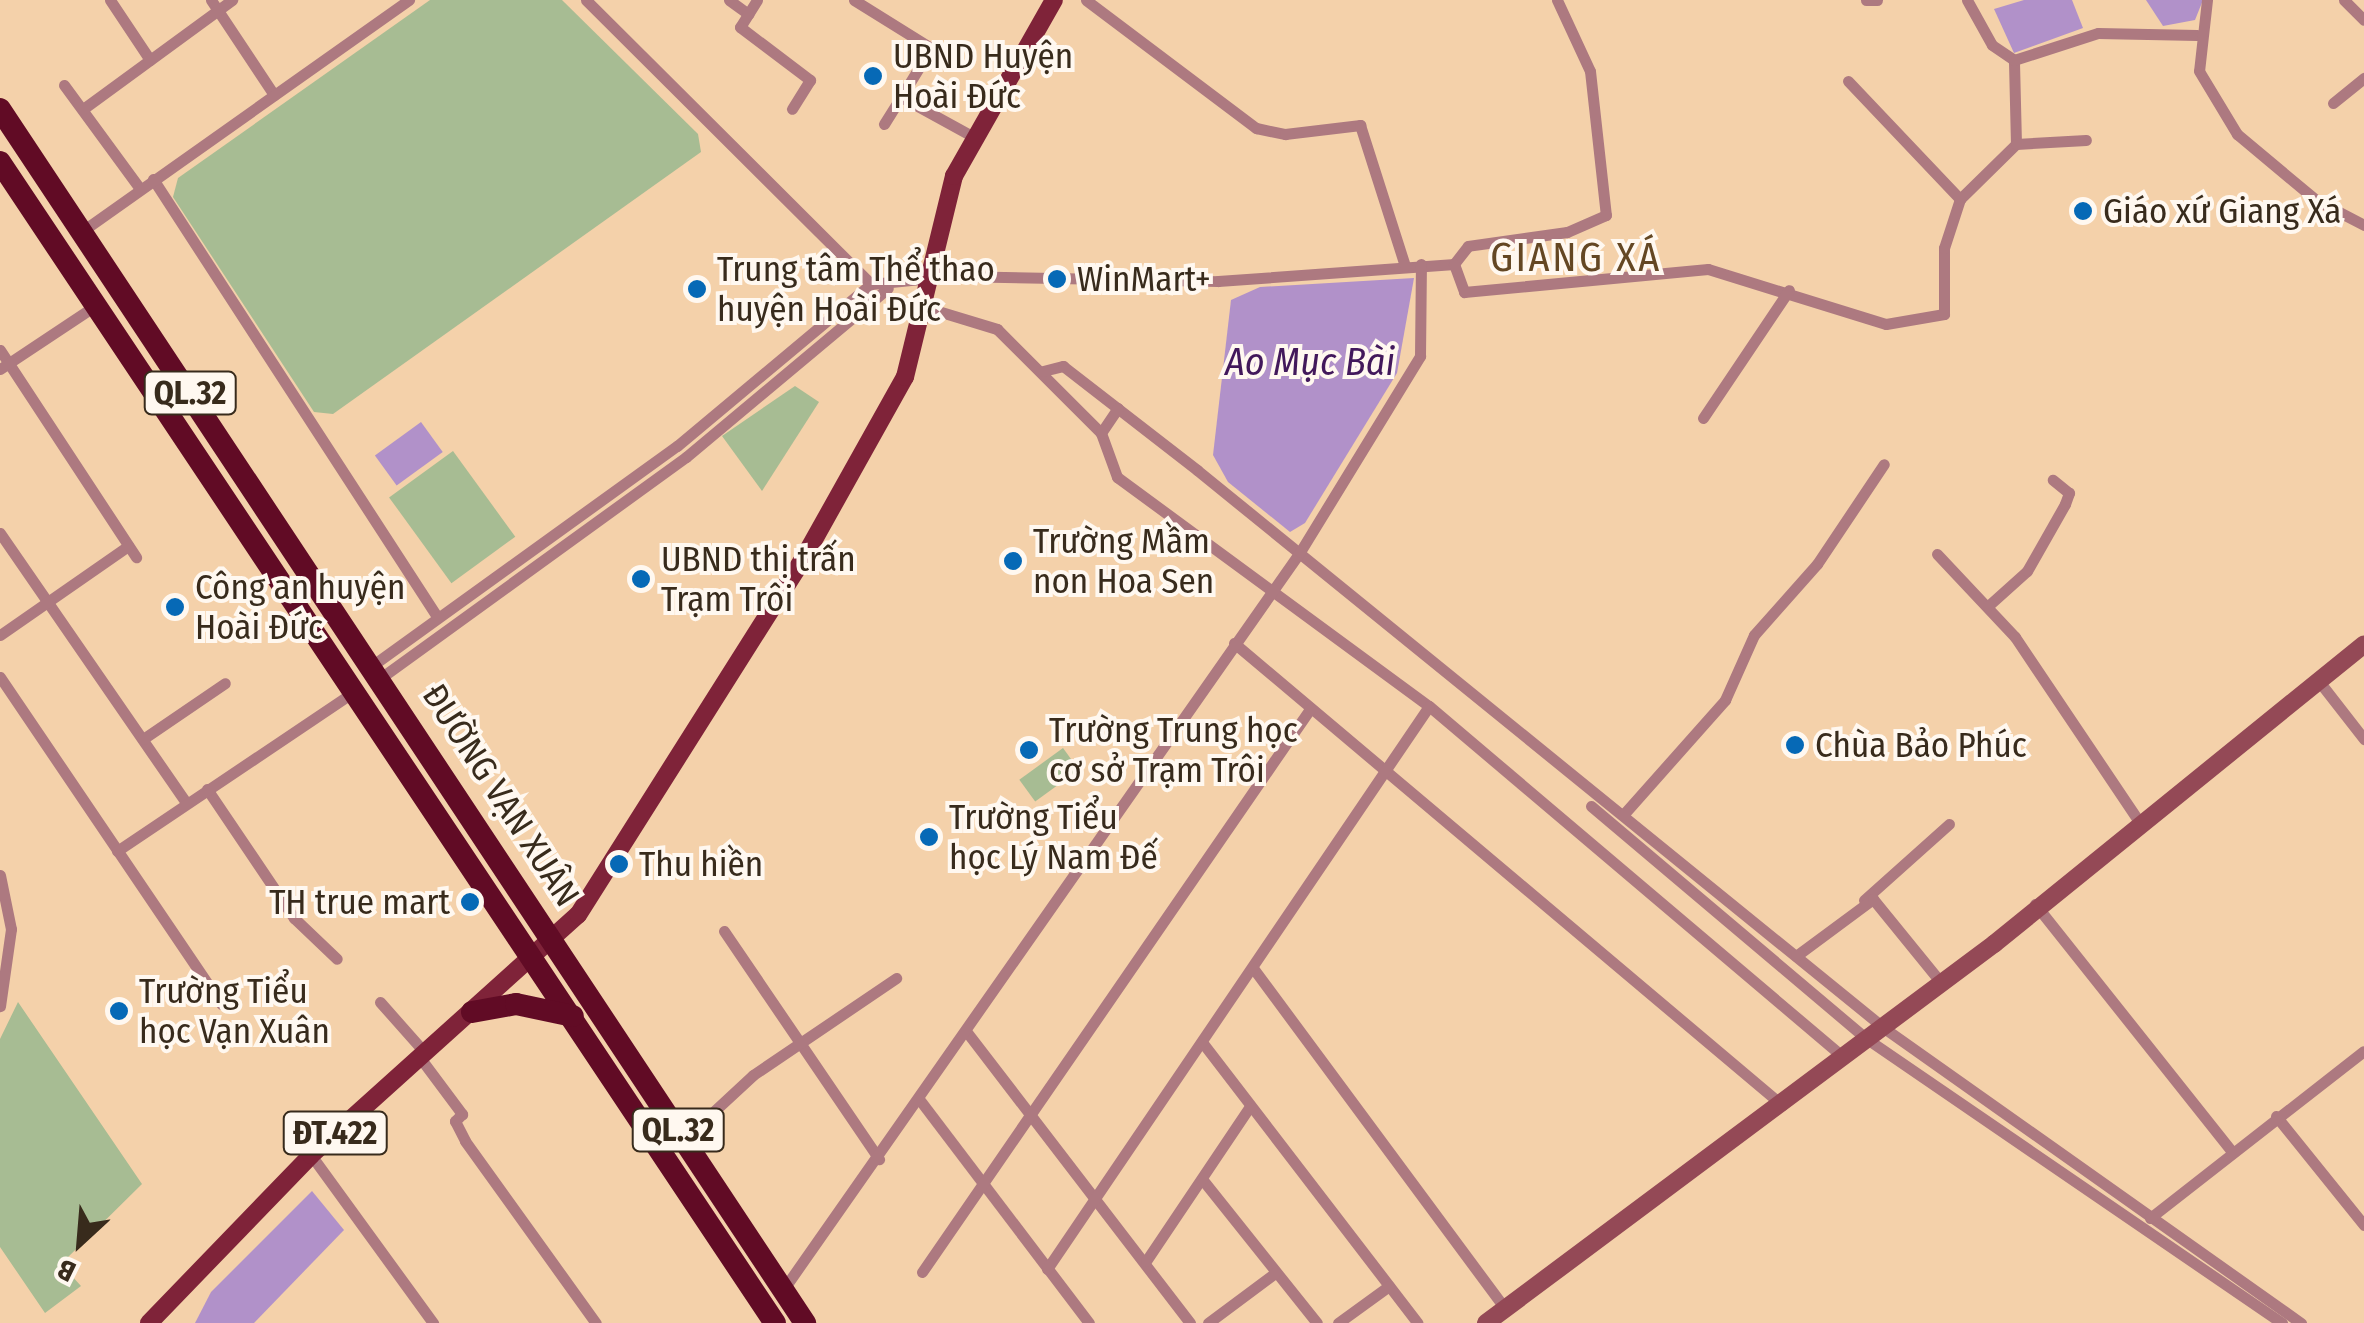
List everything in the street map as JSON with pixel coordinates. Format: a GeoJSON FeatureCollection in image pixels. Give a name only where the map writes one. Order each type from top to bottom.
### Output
{"type":"FeatureCollection","features":[{"type":"Feature","properties":{"kind":"highway","name":"ĐƯỜNG VẠN XUÂN"},"geometry":{"type":"LineString","coordinates":[[0,109],[378,671],[805,1323]]}},
{"type":"Feature","properties":{"kind":"highway","name":"ĐƯỜNG VẠN XUÂN"},"geometry":{"type":"LineString","coordinates":[[0,162],[775,1323]]}},
{"type":"Feature","properties":{"kind":"highway"},"geometry":{"type":"LineString","coordinates":[[206,472],[231,454]]}},
{"type":"Feature","properties":{"kind":"highway"},"geometry":{"type":"LineString","coordinates":[[472,1012],[516,1004],[573,1016]]}},
{"type":"Feature","properties":{"kind":"main road","name":"ĐT.422"},"geometry":{"type":"LineString","coordinates":[[149,1323],[312,1155],[584,905],[802,560],[905,377],[924,278],[972,136],[1054,0]]}},
{"type":"Feature","properties":{"kind":"street"},"geometry":{"type":"LineString","coordinates":[[110,0],[150,60]]}},
{"type":"Feature","properties":{"kind":"street"},"geometry":{"type":"LineString","coordinates":[[83,109],[150,60],[214,5],[232,0]]}},
{"type":"Feature","properties":{"kind":"street"},"geometry":{"type":"LineString","coordinates":[[82,232],[408,0]]}},
{"type":"Feature","properties":{"kind":"street"},"geometry":{"type":"LineString","coordinates":[[586,0],[872,284],[888,288]]}},
{"type":"Feature","properties":{"kind":"street"},"geometry":{"type":"LineString","coordinates":[[729,0],[748,14]]}},
{"type":"Feature","properties":{"kind":"street"},"geometry":{"type":"LineString","coordinates":[[758,0],[740,27],[810,80],[792,109]]}},
{"type":"Feature","properties":{"kind":"street"},"geometry":{"type":"LineString","coordinates":[[854,0],[930,48],[884,124]]}},
{"type":"Feature","properties":{"kind":"street"},"geometry":{"type":"LineString","coordinates":[[1086,0],[1256,128],[1286,134],[1360,125],[1405,266]]}},
{"type":"Feature","properties":{"kind":"street"},"geometry":{"type":"LineString","coordinates":[[1557,0],[1590,71],[1606,215],[1567,232],[1468,246],[1454,264],[1456,285],[1473,294],[1708,269],[1789,290],[1886,324],[1944,314],[1944,248],[1960,199],[2016,144],[2086,140]]}},
{"type":"Feature","properties":{"kind":"street"},"geometry":{"type":"LineString","coordinates":[[1866,0],[1877,0]]}},
{"type":"Feature","properties":{"kind":"street"},"geometry":{"type":"LineString","coordinates":[[1966,0],[1980,12],[1992,45],[2014,60]]}},
{"type":"Feature","properties":{"kind":"street"},"geometry":{"type":"LineString","coordinates":[[1980,12],[1987,0]]}},
{"type":"Feature","properties":{"kind":"street"},"geometry":{"type":"LineString","coordinates":[[2207,0],[2198,35],[2198,71],[2237,134],[2316,200],[2364,225]]}},
{"type":"Feature","properties":{"kind":"street"},"geometry":{"type":"LineString","coordinates":[[2344,0],[2364,20]]}},
{"type":"Feature","properties":{"kind":"street"},"geometry":{"type":"LineString","coordinates":[[214,5],[274,94]]}},
{"type":"Feature","properties":{"kind":"street"},"geometry":{"type":"LineString","coordinates":[[2014,60],[2098,34],[2198,35]]}},
{"type":"Feature","properties":{"kind":"street"},"geometry":{"type":"LineString","coordinates":[[2014,60],[2016,144]]}},
{"type":"Feature","properties":{"kind":"street"},"geometry":{"type":"LineString","coordinates":[[2334,103],[2364,78]]}},
{"type":"Feature","properties":{"kind":"street"},"geometry":{"type":"LineString","coordinates":[[1848,81],[1960,199]]}},
{"type":"Feature","properties":{"kind":"street"},"geometry":{"type":"LineString","coordinates":[[64,85],[140,189]]}},
{"type":"Feature","properties":{"kind":"street"},"geometry":{"type":"LineString","coordinates":[[900,97],[972,136]]}},
{"type":"Feature","properties":{"kind":"street"},"geometry":{"type":"LineString","coordinates":[[153,179],[438,618]]}},
{"type":"Feature","properties":{"kind":"street"},"geometry":{"type":"LineString","coordinates":[[783,1290],[879,1160],[1300,552],[1420,356],[1421,264]]}},
{"type":"Feature","properties":{"kind":"street"},"geometry":{"type":"LineString","coordinates":[[378,671],[686,457],[888,288],[924,278],[1218,280],[1454,264]]}},
{"type":"Feature","properties":{"kind":"street"},"geometry":{"type":"LineString","coordinates":[[378,671],[438,618],[677,446],[872,284]]}},
{"type":"Feature","properties":{"kind":"street"},"geometry":{"type":"LineString","coordinates":[[1703,418],[1789,290]]}},
{"type":"Feature","properties":{"kind":"street"},"geometry":{"type":"LineString","coordinates":[[918,305],[998,329],[1044,370],[1102,432],[1116,477],[1274,588],[1429,706],[1842,1056]]}},
{"type":"Feature","properties":{"kind":"street"},"geometry":{"type":"LineString","coordinates":[[4,366],[96,306]]}},
{"type":"Feature","properties":{"kind":"street"},"geometry":{"type":"LineString","coordinates":[[0,350],[4,366],[132,552],[0,635]]}},
{"type":"Feature","properties":{"kind":"street"},"geometry":{"type":"LineString","coordinates":[[1044,370],[1062,366],[1118,408],[1884,1028],[2301,1323]]}},
{"type":"Feature","properties":{"kind":"street"},"geometry":{"type":"LineString","coordinates":[[1102,432],[1118,408]]}},
{"type":"Feature","properties":{"kind":"street"},"geometry":{"type":"LineString","coordinates":[[1623,815],[1725,700],[1754,635],[1817,564],[1884,464]]}},
{"type":"Feature","properties":{"kind":"street"},"geometry":{"type":"LineString","coordinates":[[1988,606],[2026,571],[2065,504],[2068,493],[2053,480]]}},
{"type":"Feature","properties":{"kind":"street"},"geometry":{"type":"LineString","coordinates":[[0,533],[186,803]]}},
{"type":"Feature","properties":{"kind":"street"},"geometry":{"type":"LineString","coordinates":[[1938,554],[1988,606],[2138,820]]}},
{"type":"Feature","properties":{"kind":"street"},"geometry":{"type":"LineString","coordinates":[[1234,643],[1782,1105]]}},
{"type":"Feature","properties":{"kind":"street"},"geometry":{"type":"LineString","coordinates":[[1486,1323],[1942,984],[2138,820],[2363,648]]}},
{"type":"Feature","properties":{"kind":"street"},"geometry":{"type":"LineString","coordinates":[[0,677],[221,1004]]}},
{"type":"Feature","properties":{"kind":"street"},"geometry":{"type":"LineString","coordinates":[[2318,680],[2364,739]]}},
{"type":"Feature","properties":{"kind":"street"},"geometry":{"type":"LineString","coordinates":[[143,739],[225,684]]}},
{"type":"Feature","properties":{"kind":"street"},"geometry":{"type":"LineString","coordinates":[[117,851],[354,692]]}},
{"type":"Feature","properties":{"kind":"street"},"geometry":{"type":"LineString","coordinates":[[1047,1269],[1429,706]]}},
{"type":"Feature","properties":{"kind":"street"},"geometry":{"type":"LineString","coordinates":[[922,1272],[1310,709]]}},
{"type":"Feature","properties":{"kind":"street"},"geometry":{"type":"LineString","coordinates":[[207,789],[294,918],[338,959]]}},
{"type":"Feature","properties":{"kind":"street"},"geometry":{"type":"LineString","coordinates":[[1592,806],[1867,1039],[2282,1323]]}},
{"type":"Feature","properties":{"kind":"street"},"geometry":{"type":"LineString","coordinates":[[1796,956],[1949,824]]}},
{"type":"Feature","properties":{"kind":"street"},"geometry":{"type":"LineString","coordinates":[[0,875],[11,930],[0,1006]]}},
{"type":"Feature","properties":{"kind":"street"},"geometry":{"type":"LineString","coordinates":[[1864,900],[1879,904],[1942,984]]}},
{"type":"Feature","properties":{"kind":"street"},"geometry":{"type":"LineString","coordinates":[[2035,904],[2232,1152]]}},
{"type":"Feature","properties":{"kind":"street"},"geometry":{"type":"LineString","coordinates":[[724,931],[879,1160]]}},
{"type":"Feature","properties":{"kind":"street"},"geometry":{"type":"LineString","coordinates":[[1253,968],[1505,1309]]}},
{"type":"Feature","properties":{"kind":"street"},"geometry":{"type":"LineString","coordinates":[[684,1140],[798,1044],[896,978]]}},
{"type":"Feature","properties":{"kind":"street"},"geometry":{"type":"LineString","coordinates":[[380,1002],[462,1114],[455,1121],[465,1141],[596,1323]]}},
{"type":"Feature","properties":{"kind":"street"},"geometry":{"type":"LineString","coordinates":[[966,1031],[1098,1194],[1190,1323]]}},
{"type":"Feature","properties":{"kind":"street"},"geometry":{"type":"LineString","coordinates":[[1202,1042],[1418,1323]]}},
{"type":"Feature","properties":{"kind":"street"},"geometry":{"type":"LineString","coordinates":[[2150,1218],[2364,1051]]}},
{"type":"Feature","properties":{"kind":"street"},"geometry":{"type":"LineString","coordinates":[[919,1099],[1090,1323]]}},
{"type":"Feature","properties":{"kind":"street"},"geometry":{"type":"LineString","coordinates":[[1146,1261],[1249,1108]]}},
{"type":"Feature","properties":{"kind":"street"},"geometry":{"type":"LineString","coordinates":[[2276,1116],[2364,1225]]}},
{"type":"Feature","properties":{"kind":"street"},"geometry":{"type":"LineString","coordinates":[[312,1155],[433,1323]]}},
{"type":"Feature","properties":{"kind":"street"},"geometry":{"type":"LineString","coordinates":[[1202,1179],[1317,1323]]}},
{"type":"Feature","properties":{"kind":"street"},"geometry":{"type":"LineString","coordinates":[[1208,1323],[1275,1273]]}},
{"type":"Feature","properties":{"kind":"street"},"geometry":{"type":"LineString","coordinates":[[1338,1323],[1390,1286]]}},
{"type":"Feature","properties":{"kind":"green space"},"geometry":{"type":"Polygon","coordinates":[[[430,0],[562,0],[698,134],[701,152],[333,414],[314,412],[173,197],[178,178],[430,0]]]}},
{"type":"Feature","properties":{"kind":"green space"},"geometry":{"type":"Polygon","coordinates":[[[795,386],[819,402],[762,491],[722,436],[795,386]]]}},
{"type":"Feature","properties":{"kind":"green space"},"geometry":{"type":"Polygon","coordinates":[[[453,451],[515,537],[451,583],[389,497],[453,451]]]}},
{"type":"Feature","properties":{"kind":"green space"},"geometry":{"type":"Polygon","coordinates":[[[1063,748],[1079,770],[1035,802],[1019,780],[1063,748]]]}},
{"type":"Feature","properties":{"kind":"green space"},"geometry":{"type":"Polygon","coordinates":[[[18,1002],[142,1184],[61,1264],[81,1286],[45,1313],[0,1247],[0,1039],[18,1002]]]}},
{"type":"Feature","properties":{"kind":"water"},"geometry":{"type":"Polygon","coordinates":[[[2024,0],[2072,0],[2083,28],[2014,53],[1994,9],[2024,0]]]}},
{"type":"Feature","properties":{"kind":"water"},"geometry":{"type":"Polygon","coordinates":[[[2146,0],[2203,0],[2195,20],[2163,26],[2146,0]]]}},
{"type":"Feature","properties":{"kind":"water","name":"Ao Mục Bài"},"geometry":{"type":"Polygon","coordinates":[[[1414,278],[1397,373],[1305,523],[1290,532],[1228,482],[1213,455],[1231,300],[1260,287],[1414,278]]]}},
{"type":"Feature","properties":{"kind":"water"},"geometry":{"type":"Polygon","coordinates":[[[421,422],[443,452],[397,485],[375,456],[421,422]]]}},
{"type":"Feature","properties":{"kind":"water"},"geometry":{"type":"Polygon","coordinates":[[[312,1191],[344,1230],[254,1323],[195,1323],[211,1292],[312,1191]]]}},
{"type":"Feature","properties":{"kind":"place","name":"UBND Huyện Hoài Đức"},"geometry":{"type":"Point","coordinates":[873,76]}},
{"type":"Feature","properties":{"kind":"place","name":"Giáo xứ Giang Xá"},"geometry":{"type":"Point","coordinates":[2083,211]}},
{"type":"Feature","properties":{"kind":"place","name":"WinMart+"},"geometry":{"type":"Point","coordinates":[1057,279]}},
{"type":"Feature","properties":{"kind":"place","name":"Trung tâm Thể thao huyện Hoài Đức"},"geometry":{"type":"Point","coordinates":[697,289]}},
{"type":"Feature","properties":{"kind":"place","name":"Trường Mầm non Hoa Sen"},"geometry":{"type":"Point","coordinates":[1013,561]}},
{"type":"Feature","properties":{"kind":"place","name":"UBND thị trấn Trạm Trôi"},"geometry":{"type":"Point","coordinates":[641,579]}},
{"type":"Feature","properties":{"kind":"place","name":"Công an huyện Hoài Đức"},"geometry":{"type":"Point","coordinates":[175,607]}},
{"type":"Feature","properties":{"kind":"place","name":"Chùa Bảo Phúc"},"geometry":{"type":"Point","coordinates":[1795,745]}},
{"type":"Feature","properties":{"kind":"place","name":"Trường Trung học cơ sở Trạm Trôi"},"geometry":{"type":"Point","coordinates":[1029,750]}},
{"type":"Feature","properties":{"kind":"place","name":"Trường Tiểu học Lý Nam Đế"},"geometry":{"type":"Point","coordinates":[929,837]}},
{"type":"Feature","properties":{"kind":"place","name":"Thu hiền"},"geometry":{"type":"Point","coordinates":[619,864]}},
{"type":"Feature","properties":{"kind":"place","name":"TH true mart"},"geometry":{"type":"Point","coordinates":[470,902]}},
{"type":"Feature","properties":{"kind":"place","name":"Trường Tiểu học Vạn Xuân"},"geometry":{"type":"Point","coordinates":[119,1011]}},
{"type":"Feature","properties":{"kind":"district","name":"GIANG XÁ"},"geometry":{"type":"Point","coordinates":[1576,258]}}]}
